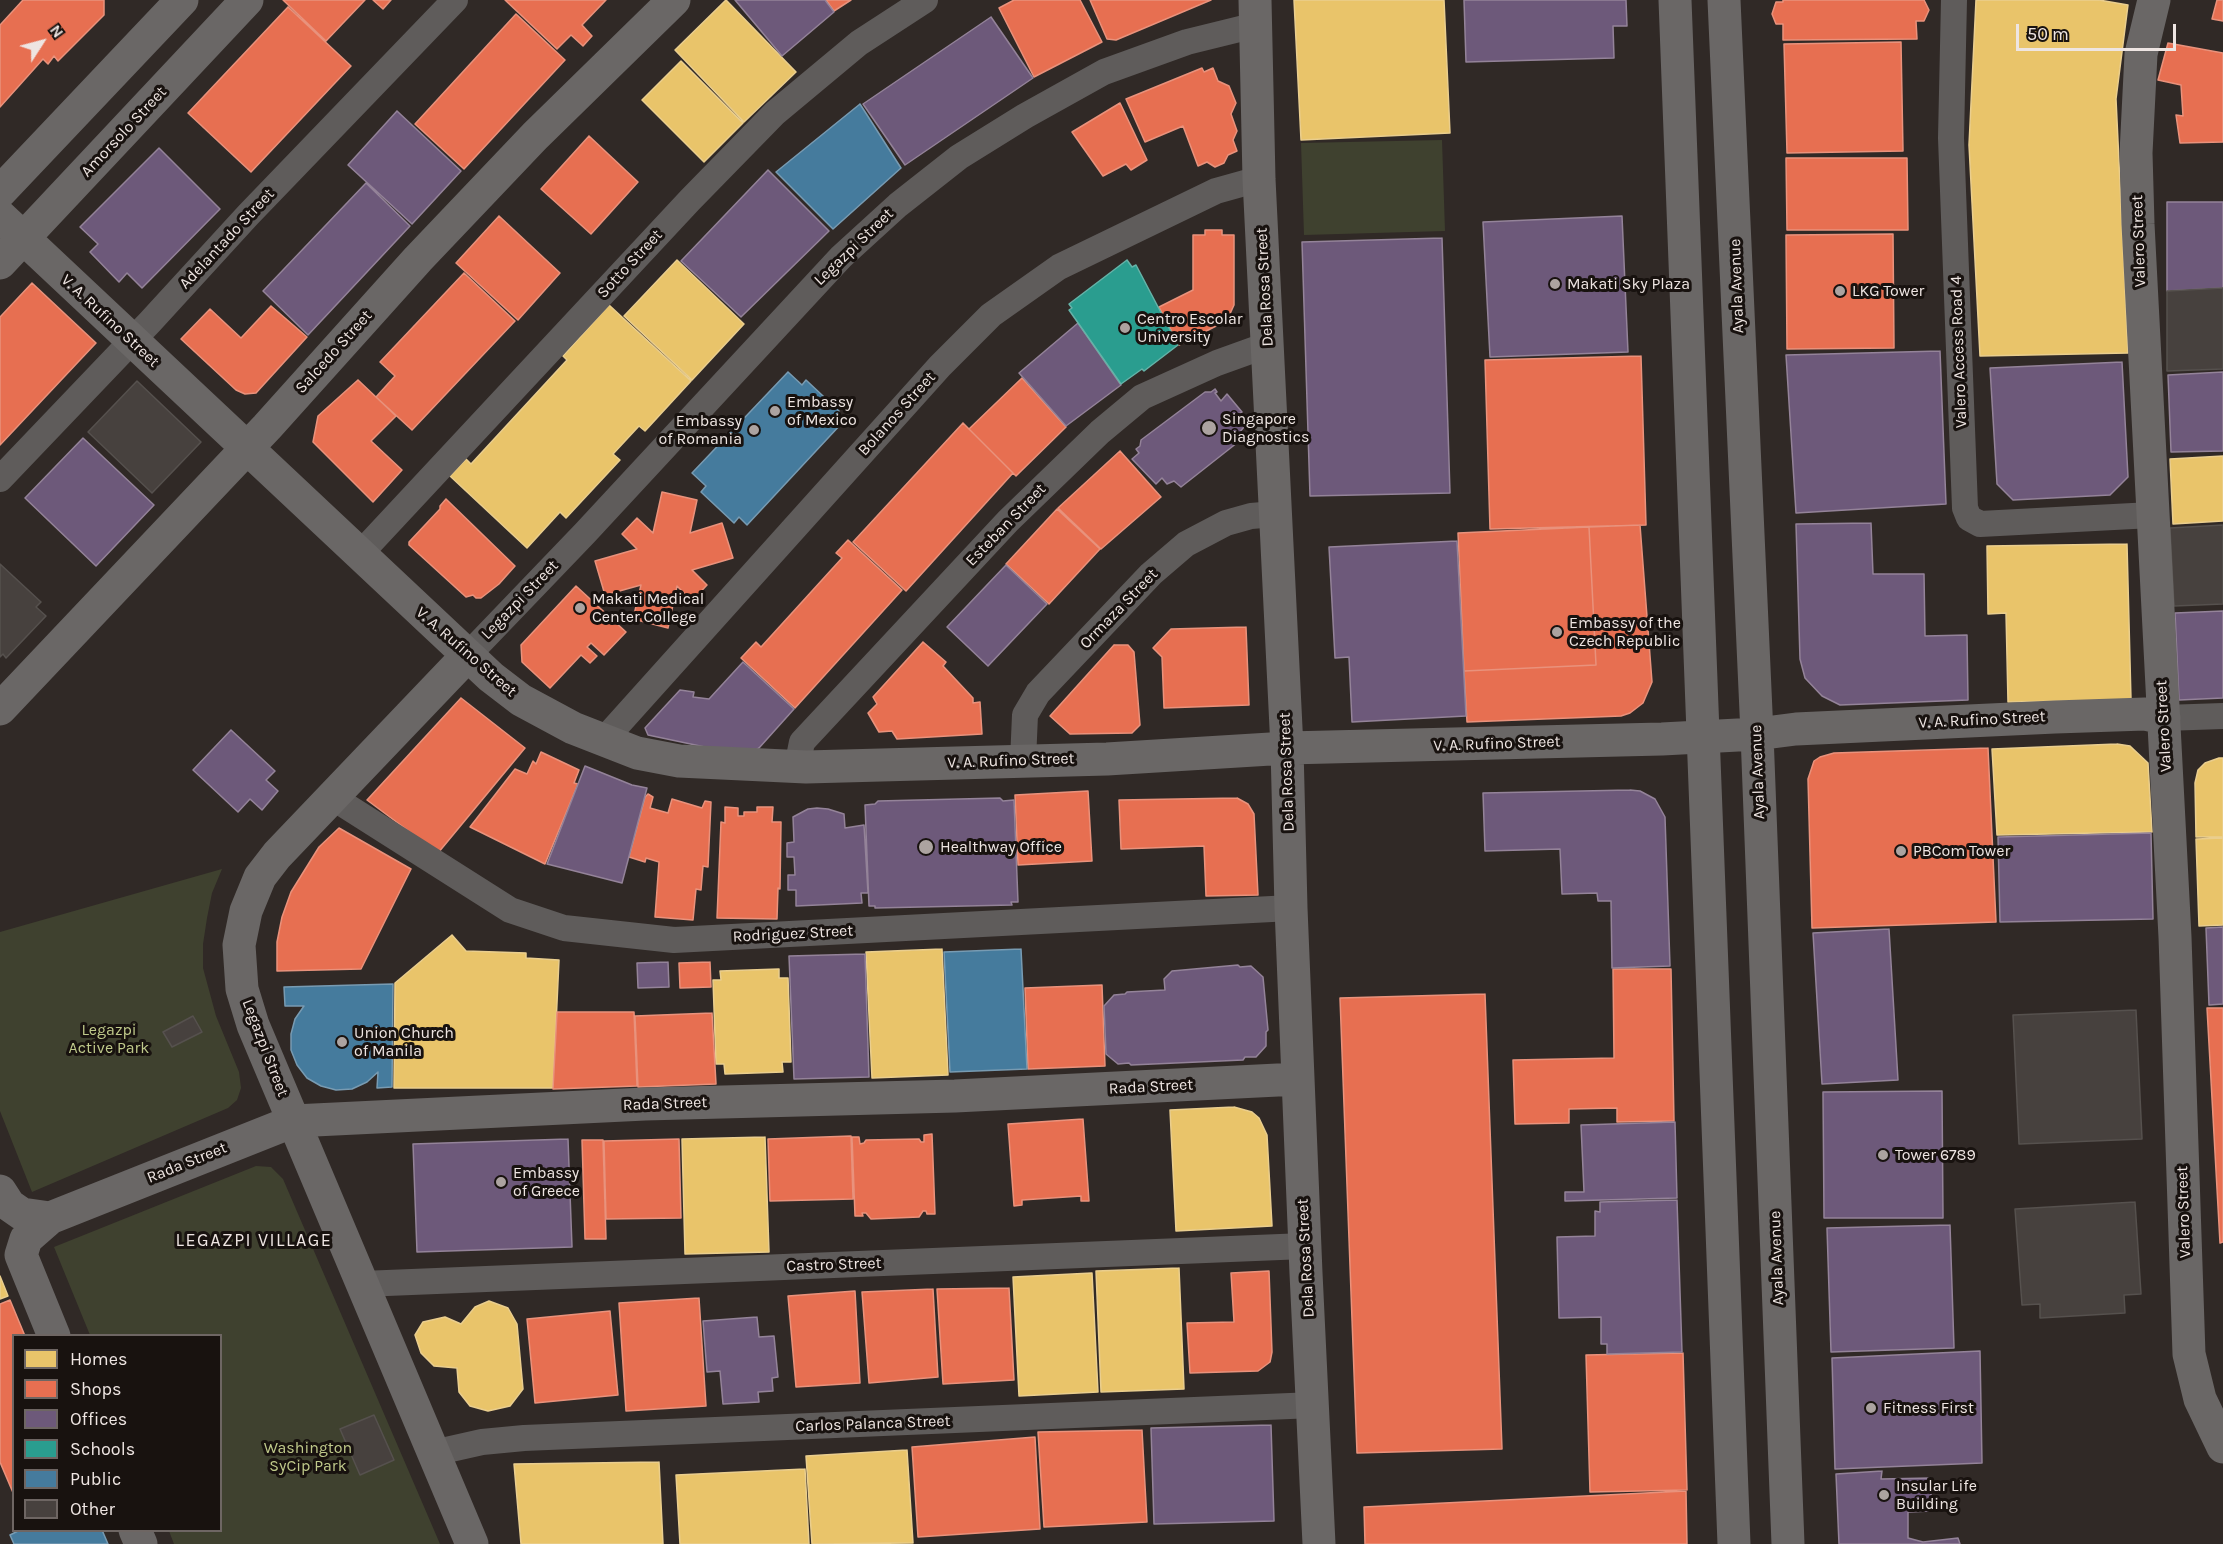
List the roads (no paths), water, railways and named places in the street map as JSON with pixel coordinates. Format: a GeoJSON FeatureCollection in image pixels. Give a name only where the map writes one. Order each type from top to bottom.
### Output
{"type":"FeatureCollection","features":[{"type":"Feature","properties":{"kind":"street"},"geometry":{"type":"LineString","coordinates":[[0,192],[182,0]]}},
{"type":"Feature","properties":{"kind":"street","name":"Amorsolo Street"},"geometry":{"type":"LineString","coordinates":[[0,262],[248,0]]}},
{"type":"Feature","properties":{"kind":"street","name":"Adelantado Street"},"geometry":{"type":"LineString","coordinates":[[0,480],[248,215],[455,0]]}},
{"type":"Feature","properties":{"kind":"street","name":"Salcedo Street"},"geometry":{"type":"LineString","coordinates":[[0,709],[246,448],[418,259],[527,144],[674,0]]}},
{"type":"Feature","properties":{"kind":"street","name":"Sotto Street"},"geometry":{"type":"LineString","coordinates":[[359,555],[690,200],[775,113],[859,43],[925,0]]}},
{"type":"Feature","properties":{"kind":"street"},"geometry":{"type":"LineString","coordinates":[[1675,0],[1734,1544]]}},
{"type":"Feature","properties":{"kind":"street","name":"Ayala Avenue"},"geometry":{"type":"LineString","coordinates":[[1724,0],[1757,734],[1788,1544]]}},
{"type":"Feature","properties":{"kind":"street","name":"Valero Access Road 4"},"geometry":{"type":"LineString","coordinates":[[1954,0],[1951,138],[1965,508],[1969,518],[1980,524],[2152,515]]}},
{"type":"Feature","properties":{"kind":"street","name":"Valero Street"},"geometry":{"type":"LineString","coordinates":[[2154,0],[2141,54],[2136,153],[2152,515],[2175,937],[2188,1354],[2200,1399],[2223,1447]]}},
{"type":"Feature","properties":{"kind":"street","name":"Dela Rosa Street"},"geometry":{"type":"LineString","coordinates":[[1255,12],[1259,179],[1287,748],[1291,908],[1319,1544]]}},
{"type":"Feature","properties":{"kind":"street","name":"Legazpi Street"},"geometry":{"type":"LineString","coordinates":[[472,1544],[253,1025],[242,989],[239,945],[246,911],[260,878],[277,855],[585,533],[841,257],[898,205],[959,157],[1025,116],[1104,72],[1187,42],[1255,12]]}},
{"type":"Feature","properties":{"kind":"street","name":"Bolanos Street"},"geometry":{"type":"LineString","coordinates":[[603,741],[940,366],[991,315],[1059,267],[1216,191],[1259,179]]}},
{"type":"Feature","properties":{"kind":"street","name":"V. A. Rufino Street"},"geometry":{"type":"LineString","coordinates":[[0,216],[467,656],[521,700],[573,728],[637,753],[679,762],[797,767],[1023,761],[1287,748],[1703,737],[1796,729],[2067,716],[2145,714],[2164,718],[2223,716]]}},
{"type":"Feature","properties":{"kind":"street","name":"Esteban Street"},"geometry":{"type":"LineString","coordinates":[[797,767],[802,742],[1008,521],[1100,432],[1142,398],[1217,363],[1268,345]]}},
{"type":"Feature","properties":{"kind":"street","name":"Ormaza Street"},"geometry":{"type":"LineString","coordinates":[[1023,761],[1025,716],[1038,693],[1151,574],[1186,544],[1226,523],[1251,516],[1275,514]]}},
{"type":"Feature","properties":{"kind":"street","name":"Rodriguez Street"},"geometry":{"type":"LineString","coordinates":[[332,797],[510,910],[564,928],[674,940],[1291,908]]}},
{"type":"Feature","properties":{"kind":"street","name":"Rada Street"},"geometry":{"type":"LineString","coordinates":[[50,1218],[294,1121],[634,1105],[955,1096],[1298,1079]]}},
{"type":"Feature","properties":{"kind":"street"},"geometry":{"type":"LineString","coordinates":[[0,1191],[9,1205],[22,1214],[50,1218]]}},
{"type":"Feature","properties":{"kind":"street"},"geometry":{"type":"LineString","coordinates":[[50,1218],[26,1239],[21,1255],[54,1334]]}},
{"type":"Feature","properties":{"kind":"street","name":"Castro Street"},"geometry":{"type":"LineString","coordinates":[[362,1284],[1305,1246]]}},
{"type":"Feature","properties":{"kind":"street","name":"Carlos Palanca Street"},"geometry":{"type":"LineString","coordinates":[[433,1453],[482,1442],[524,1438],[1314,1405]]}},
{"type":"Feature","properties":{"kind":"place","name":"Makati Sky Plaza"},"geometry":{"type":"Point","coordinates":[1555,284]}},
{"type":"Feature","properties":{"kind":"place","name":"LKG Tower"},"geometry":{"type":"Point","coordinates":[1840,291]}},
{"type":"Feature","properties":{"kind":"place","name":"Centro Escolar University"},"geometry":{"type":"Point","coordinates":[1125,328]}},
{"type":"Feature","properties":{"kind":"place","name":"Embassy of Mexico"},"geometry":{"type":"Point","coordinates":[775,411]}},
{"type":"Feature","properties":{"kind":"place","name":"Singapore Diagnostics"},"geometry":{"type":"Point","coordinates":[1209,428]}},
{"type":"Feature","properties":{"kind":"place","name":"Embassy of Romania"},"geometry":{"type":"Point","coordinates":[754,430]}},
{"type":"Feature","properties":{"kind":"place","name":"Makati Medical Center College"},"geometry":{"type":"Point","coordinates":[580,608]}},
{"type":"Feature","properties":{"kind":"place","name":"Embassy of the Czech Republic"},"geometry":{"type":"Point","coordinates":[1557,632]}},
{"type":"Feature","properties":{"kind":"place","name":"Healthway Office"},"geometry":{"type":"Point","coordinates":[926,847]}},
{"type":"Feature","properties":{"kind":"place","name":"PBCom Tower"},"geometry":{"type":"Point","coordinates":[1901,851]}},
{"type":"Feature","properties":{"kind":"place","name":"Union Church of Manila"},"geometry":{"type":"Point","coordinates":[342,1042]}},
{"type":"Feature","properties":{"kind":"place","name":"Tower 6789"},"geometry":{"type":"Point","coordinates":[1883,1155]}},
{"type":"Feature","properties":{"kind":"place","name":"Embassy of Greece"},"geometry":{"type":"Point","coordinates":[501,1182]}},
{"type":"Feature","properties":{"kind":"place","name":"Fitness First"},"geometry":{"type":"Point","coordinates":[1871,1408]}},
{"type":"Feature","properties":{"kind":"place","name":"Insular Life Building"},"geometry":{"type":"Point","coordinates":[1884,1495]}},
{"type":"Feature","properties":{"kind":"district","name":"LEGAZPI VILLAGE"},"geometry":{"type":"Point","coordinates":[254,1241]}},
{"type":"Feature","properties":{"kind":"park label","name":"Legazpi Active Park"},"geometry":{"type":"Point","coordinates":[109,1039]}},
{"type":"Feature","properties":{"kind":"park label","name":"Washington SyCip Park"},"geometry":{"type":"Point","coordinates":[308,1457]}}]}
